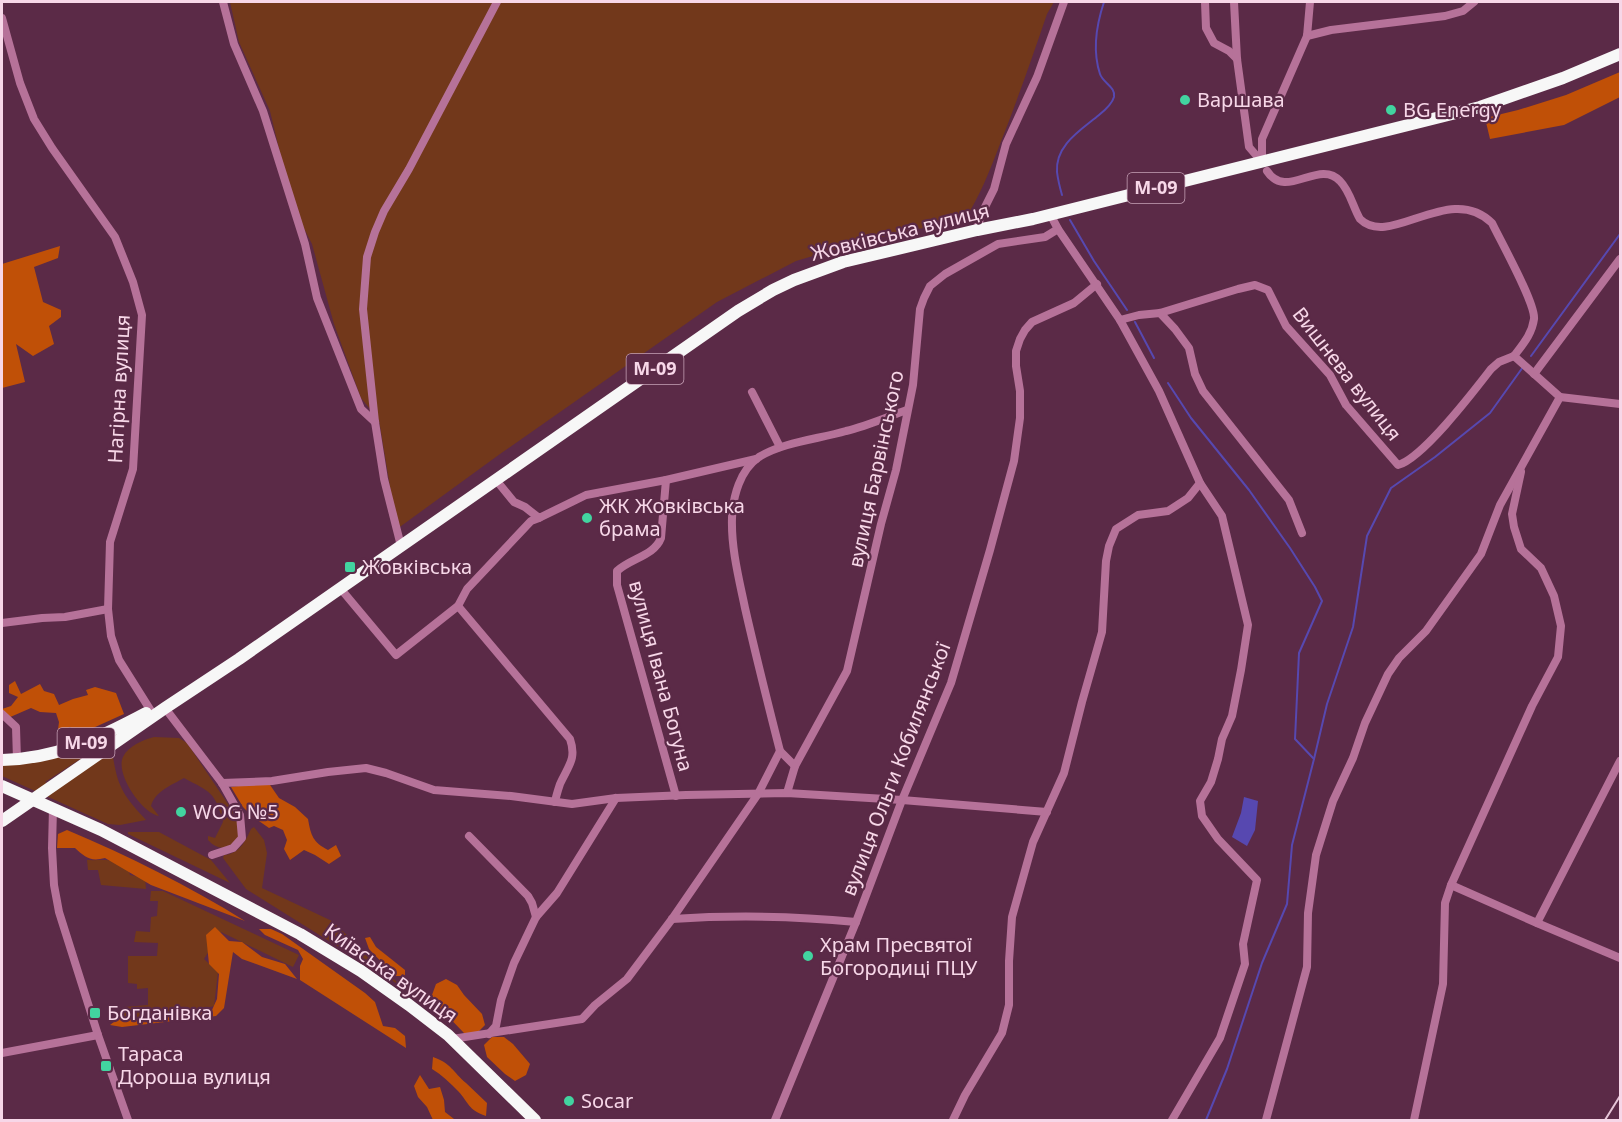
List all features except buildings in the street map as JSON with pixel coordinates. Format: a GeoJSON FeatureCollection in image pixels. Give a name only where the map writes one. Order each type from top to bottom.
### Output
{"type":"FeatureCollection","features":[{"type":"Feature","properties":{"kind":"highway","name":"М-09"},"geometry":{"type":"LineString","coordinates":[[1050,214],[1264,166],[1480,106],[1563,78],[1620,54]]}},
{"type":"Feature","properties":{"kind":"highway","name":"Жовківська вулиця"},"geometry":{"type":"LineString","coordinates":[[340,588],[738,311],[772,290],[843,262],[1050,214]]}},
{"type":"Feature","properties":{"kind":"highway","name":"М-09"},"geometry":{"type":"LineString","coordinates":[[3,820],[340,588]]}},
{"type":"Feature","properties":{"kind":"highway","name":"М-09"},"geometry":{"type":"LineString","coordinates":[[2,760],[45,756],[68,750],[101,737],[151,711],[165,708]]}},
{"type":"Feature","properties":{"kind":"highway","name":"Київська вулиця"},"geometry":{"type":"LineString","coordinates":[[2,786],[101,830],[300,934],[378,983],[452,1039],[534,1120]]}},
{"type":"Feature","properties":{"kind":"street"},"geometry":{"type":"LineString","coordinates":[[223,2],[234,44],[266,122],[304,244],[317,298],[361,410],[375,422]]}},
{"type":"Feature","properties":{"kind":"street"},"geometry":{"type":"LineString","coordinates":[[401,546],[384,479],[375,422],[363,309],[367,257],[384,211],[409,169],[496,2]]}},
{"type":"Feature","properties":{"kind":"street"},"geometry":{"type":"LineString","coordinates":[[977,230],[981,215],[994,189],[1006,144],[1037,78],[1064,2]]}},
{"type":"Feature","properties":{"kind":"street"},"geometry":{"type":"LineString","coordinates":[[1205,2],[1206,28],[1214,43],[1229,51],[1237,59]]}},
{"type":"Feature","properties":{"kind":"street"},"geometry":{"type":"LineString","coordinates":[[1234,2],[1237,59],[1249,147],[1272,178],[1282,182],[1320,174],[1334,176],[1342,183],[1360,219],[1373,227],[1383,227],[1457,208],[1482,215],[1492,223],[1521,280],[1533,311],[1531,334],[1514,356],[1560,397],[1620,404]]}},
{"type":"Feature","properties":{"kind":"street"},"geometry":{"type":"LineString","coordinates":[[1264,166],[1262,139],[1307,36],[1311,2]]}},
{"type":"Feature","properties":{"kind":"street"},"geometry":{"type":"LineString","coordinates":[[1307,36],[1331,30],[1445,16],[1463,11],[1474,2]]}},
{"type":"Feature","properties":{"kind":"street","name":"Нагірна вулиця"},"geometry":{"type":"LineString","coordinates":[[2,18],[20,83],[34,119],[76,184],[115,237],[133,282],[142,315],[133,470],[110,542],[108,609],[111,636],[118,660],[151,711]]}},
{"type":"Feature","properties":{"kind":"street"},"geometry":{"type":"LineString","coordinates":[[1050,214],[1120,320],[1159,391],[1200,483],[1222,516],[1248,625],[1232,716],[1222,739],[1211,782],[1200,801],[1202,816],[1218,838],[1257,880],[1243,944],[1245,964],[1220,1038],[1172,1120]]}},
{"type":"Feature","properties":{"kind":"street","name":"вулиця Барвінського"},"geometry":{"type":"LineString","coordinates":[[787,794],[795,766],[847,671],[896,470],[913,385],[920,309],[924,298],[930,286],[945,274],[998,244],[1045,237],[1058,229]]}},
{"type":"Feature","properties":{"kind":"street"},"geometry":{"type":"LineString","coordinates":[[1534,374],[1620,258]]}},
{"type":"Feature","properties":{"kind":"street","name":"вулиця Ольги Кобилянської"},"geometry":{"type":"LineString","coordinates":[[775,1120],[951,683],[1014,461],[1020,417],[1016,351],[1020,339],[1032,322],[1074,303],[1096,284]]}},
{"type":"Feature","properties":{"kind":"street","name":"Вишнева вулиця"},"geometry":{"type":"LineString","coordinates":[[1160,313],[1255,285],[1268,290],[1286,326],[1330,375],[1346,405],[1398,465],[1411,458],[1443,428],[1491,369],[1506,358],[1514,356]]}},
{"type":"Feature","properties":{"kind":"street"},"geometry":{"type":"LineString","coordinates":[[1120,320],[1160,313],[1175,328],[1189,348],[1195,374],[1203,391],[1288,500],[1302,533]]}},
{"type":"Feature","properties":{"kind":"street"},"geometry":{"type":"LineString","coordinates":[[752,392],[780,447]]}},
{"type":"Feature","properties":{"kind":"street"},"geometry":{"type":"LineString","coordinates":[[1266,1120],[1307,967],[1308,913],[1316,855],[1333,801],[1388,674],[1399,658],[1426,630],[1481,554],[1500,505],[1560,397]]}},
{"type":"Feature","properties":{"kind":"street"},"geometry":{"type":"LineString","coordinates":[[340,588],[396,655],[458,606],[467,589],[531,521],[586,495],[666,480],[757,459],[780,447],[849,431],[907,410]]}},
{"type":"Feature","properties":{"kind":"street"},"geometry":{"type":"LineString","coordinates":[[757,459],[746,470],[739,483],[732,518],[733,540],[749,624],[780,751],[795,766]]}},
{"type":"Feature","properties":{"kind":"street"},"geometry":{"type":"LineString","coordinates":[[1414,1120],[1443,984],[1445,903],[1532,706],[1558,657],[1561,626],[1554,596],[1541,568],[1521,549],[1514,527],[1512,514],[1522,463]]}},
{"type":"Feature","properties":{"kind":"street"},"geometry":{"type":"LineString","coordinates":[[496,480],[514,501],[538,518]]}},
{"type":"Feature","properties":{"kind":"street","name":"вулиця Івана Богуна"},"geometry":{"type":"LineString","coordinates":[[666,480],[661,538],[658,546],[617,571],[617,585],[676,796]]}},
{"type":"Feature","properties":{"kind":"street"},"geometry":{"type":"LineString","coordinates":[[953,1120],[965,1095],[1002,1033],[1009,1005],[1012,917],[1033,842],[1064,773],[1101,632],[1109,546],[1116,529],[1138,515],[1168,511],[1188,498],[1200,483]]}},
{"type":"Feature","properties":{"kind":"street"},"geometry":{"type":"LineString","coordinates":[[458,606],[570,739],[574,750],[572,761],[559,786],[555,802]]}},
{"type":"Feature","properties":{"kind":"street"},"geometry":{"type":"LineString","coordinates":[[2,624],[65,617],[108,609]]}},
{"type":"Feature","properties":{"kind":"street"},"geometry":{"type":"LineString","coordinates":[[165,708],[222,783],[240,815],[242,838],[233,848],[212,855]]}},
{"type":"Feature","properties":{"kind":"street"},"geometry":{"type":"LineString","coordinates":[[2,714],[16,727],[16,759]]}},
{"type":"Feature","properties":{"kind":"street"},"geometry":{"type":"LineString","coordinates":[[452,1039],[582,1019],[595,1005],[627,979],[672,919],[758,794],[780,751]]}},
{"type":"Feature","properties":{"kind":"street"},"geometry":{"type":"LineString","coordinates":[[1537,923],[1620,761]]}},
{"type":"Feature","properties":{"kind":"street"},"geometry":{"type":"LineString","coordinates":[[222,783],[272,781],[366,768],[434,790],[511,796],[572,804],[616,798],[787,794],[902,800],[1047,812]]}},
{"type":"Feature","properties":{"kind":"street"},"geometry":{"type":"LineString","coordinates":[[489,1034],[496,1026],[501,1000],[514,963],[536,917],[556,893],[616,798]]}},
{"type":"Feature","properties":{"kind":"street"},"geometry":{"type":"LineString","coordinates":[[53,808],[54,885],[59,912],[128,1120]]}},
{"type":"Feature","properties":{"kind":"street"},"geometry":{"type":"LineString","coordinates":[[469,836],[528,896],[536,917]]}},
{"type":"Feature","properties":{"kind":"street"},"geometry":{"type":"LineString","coordinates":[[1451,885],[1620,958]]}},
{"type":"Feature","properties":{"kind":"street"},"geometry":{"type":"LineString","coordinates":[[672,919],[813,918],[855,922]]}},
{"type":"Feature","properties":{"kind":"street"},"geometry":{"type":"LineString","coordinates":[[2,1053],[98,1035]]}},
{"type":"Feature","properties":{"kind":"shaded area"},"geometry":{"type":"Polygon","coordinates":[[[230,2],[1054,2],[1047,14],[988,173],[965,219],[867,240],[796,261],[717,302],[397,529],[379,420],[361,398],[334,324],[312,244],[293,207],[270,111],[239,42],[230,2]]]}},
{"type":"Feature","properties":{"kind":"shaded area"},"geometry":{"type":"Polygon","coordinates":[[[1620,72],[1620,97],[1564,125],[1490,139],[1485,118],[1566,95],[1620,72]]]}},
{"type":"Feature","properties":{"kind":"shaded area"},"geometry":{"type":"Polygon","coordinates":[[[60,246],[58,258],[34,267],[43,302],[61,310],[61,317],[49,326],[54,344],[33,356],[16,344],[25,382],[2,388],[2,264],[60,246]]]}},
{"type":"Feature","properties":{"kind":"shaded area"},"geometry":{"type":"Polygon","coordinates":[[[15,681],[21,694],[40,684],[44,691],[54,694],[59,705],[88,695],[86,690],[95,687],[116,693],[124,714],[93,728],[75,731],[70,727],[59,733],[56,713],[40,712],[31,708],[8,718],[2,709],[11,706],[18,697],[9,693],[9,685],[15,681]]]}},
{"type":"Feature","properties":{"kind":"shaded area"},"geometry":{"type":"Polygon","coordinates":[[[122,732],[45,782],[58,788],[112,750],[122,789],[146,820],[120,825],[108,824],[2,776],[2,763],[122,732]]]}},
{"type":"Feature","properties":{"kind":"shaded area"},"geometry":{"type":"Polygon","coordinates":[[[154,737],[179,738],[187,743],[232,810],[238,824],[239,837],[232,844],[224,848],[208,840],[208,836],[215,838],[223,822],[217,804],[206,790],[184,778],[156,796],[151,806],[159,816],[145,808],[132,792],[123,773],[123,757],[132,747],[154,737]]]}},
{"type":"Feature","properties":{"kind":"shaded area"},"geometry":{"type":"Polygon","coordinates":[[[268,782],[279,798],[295,807],[308,819],[316,841],[328,850],[336,845],[341,856],[329,864],[304,850],[290,860],[284,849],[287,840],[283,830],[274,826],[269,828],[252,816],[243,807],[231,787],[268,782]]]}},
{"type":"Feature","properties":{"kind":"shaded area"},"geometry":{"type":"Polygon","coordinates":[[[1244,797],[1258,801],[1255,830],[1247,846],[1232,837],[1244,797]]]}},
{"type":"Feature","properties":{"kind":"shaded area"},"geometry":{"type":"Polygon","coordinates":[[[254,827],[264,840],[267,853],[262,888],[332,921],[397,984],[360,957],[353,956],[246,889],[223,858],[224,855],[234,852],[241,846],[254,827]]]}},
{"type":"Feature","properties":{"kind":"shaded area"},"geometry":{"type":"Polygon","coordinates":[[[67,830],[158,872],[245,921],[151,885],[105,858],[92,859],[75,848],[57,848],[58,834],[67,830]]]}},
{"type":"Feature","properties":{"kind":"shaded area"},"geometry":{"type":"Polygon","coordinates":[[[128,832],[159,832],[211,860],[230,883],[128,834],[128,832]]]}},
{"type":"Feature","properties":{"kind":"shaded area"},"geometry":{"type":"Polygon","coordinates":[[[87,860],[118,862],[127,869],[130,875],[145,878],[146,889],[101,885],[98,870],[88,870],[87,860]]]}},
{"type":"Feature","properties":{"kind":"shaded area"},"geometry":{"type":"Polygon","coordinates":[[[151,891],[163,891],[299,955],[293,967],[221,932],[204,959],[218,972],[214,1006],[176,1016],[123,1018],[124,1007],[148,1005],[148,988],[137,989],[137,984],[128,983],[128,956],[157,956],[158,943],[134,942],[136,931],[150,932],[151,917],[157,916],[158,901],[150,901],[151,891]]]}},
{"type":"Feature","properties":{"kind":"shaded area"},"geometry":{"type":"Polygon","coordinates":[[[215,927],[229,941],[242,942],[262,957],[285,964],[297,979],[242,959],[233,952],[224,1008],[216,1016],[122,1027],[110,1025],[119,1018],[144,1020],[212,1010],[217,999],[219,974],[209,964],[206,935],[215,927]]]}},
{"type":"Feature","properties":{"kind":"shaded area"},"geometry":{"type":"Polygon","coordinates":[[[259,929],[271,929],[282,934],[365,993],[375,1002],[383,1026],[395,1028],[405,1036],[406,1048],[300,980],[300,966],[303,959],[298,950],[265,935],[259,929]]]}},
{"type":"Feature","properties":{"kind":"shaded area"},"geometry":{"type":"Polygon","coordinates":[[[370,937],[376,947],[405,970],[405,976],[395,976],[369,949],[365,938],[370,937]]]}},
{"type":"Feature","properties":{"kind":"shaded area"},"geometry":{"type":"Polygon","coordinates":[[[446,979],[457,985],[482,1014],[485,1025],[476,1034],[464,1033],[438,1006],[432,995],[436,984],[446,979]]]}},
{"type":"Feature","properties":{"kind":"shaded area"},"geometry":{"type":"Polygon","coordinates":[[[492,1037],[504,1037],[513,1044],[530,1064],[526,1075],[515,1081],[487,1057],[484,1045],[492,1037]]]}},
{"type":"Feature","properties":{"kind":"shaded area"},"geometry":{"type":"Polygon","coordinates":[[[433,1057],[448,1065],[487,1103],[486,1116],[472,1108],[443,1076],[432,1069],[433,1057]]]}},
{"type":"Feature","properties":{"kind":"shaded area"},"geometry":{"type":"Polygon","coordinates":[[[420,1075],[429,1089],[440,1087],[445,1112],[454,1120],[433,1120],[427,1107],[418,1097],[414,1086],[420,1075]]]}},
{"type":"Feature","properties":{"kind":"waterway"},"geometry":{"type":"LineString","coordinates":[[1062,195],[1057,172],[1060,154],[1070,139],[1105,109],[1114,97],[1113,90],[1100,74],[1096,56],[1097,29],[1104,2]]}},
{"type":"Feature","properties":{"kind":"waterway"},"geometry":{"type":"LineString","coordinates":[[1070,220],[1127,310]]}},
{"type":"Feature","properties":{"kind":"waterway"},"geometry":{"type":"LineString","coordinates":[[1531,356],[1620,234]]}},
{"type":"Feature","properties":{"kind":"waterway"},"geometry":{"type":"LineString","coordinates":[[1135,322],[1154,358]]}},
{"type":"Feature","properties":{"kind":"waterway"},"geometry":{"type":"LineString","coordinates":[[1314,759],[1327,704],[1353,627],[1367,536],[1391,488],[1435,457],[1490,413],[1523,367]]}},
{"type":"Feature","properties":{"kind":"waterway"},"geometry":{"type":"LineString","coordinates":[[1168,383],[1191,418],[1249,490],[1290,548],[1322,601],[1299,653],[1295,739],[1314,759],[1292,845],[1287,904],[1262,963],[1227,1069],[1206,1120]]}},
{"type":"Feature","properties":{"kind":"railway"},"geometry":{"type":"LineString","coordinates":[[1605,1120],[1620,1096]]}},
{"type":"Feature","properties":{"kind":"place","name":"Варшава"},"geometry":{"type":"Point","coordinates":[1185,100]}},
{"type":"Feature","properties":{"kind":"place","name":"BG Energy"},"geometry":{"type":"Point","coordinates":[1391,110]}},
{"type":"Feature","properties":{"kind":"place","name":"ЖК Жовківська брама"},"geometry":{"type":"Point","coordinates":[587,518]}},
{"type":"Feature","properties":{"kind":"place","name":"Жовківська"},"geometry":{"type":"Point","coordinates":[350,567]}},
{"type":"Feature","properties":{"kind":"place","name":"WOG №5"},"geometry":{"type":"Point","coordinates":[181,812]}},
{"type":"Feature","properties":{"kind":"place","name":"Храм Пресвятої Богородиці ПЦУ"},"geometry":{"type":"Point","coordinates":[808,956]}},
{"type":"Feature","properties":{"kind":"place","name":"Богданівка"},"geometry":{"type":"Point","coordinates":[95,1013]}},
{"type":"Feature","properties":{"kind":"place","name":"Тараса Дороша вулиця"},"geometry":{"type":"Point","coordinates":[106,1066]}},
{"type":"Feature","properties":{"kind":"place","name":"Socar"},"geometry":{"type":"Point","coordinates":[569,1101]}}]}
